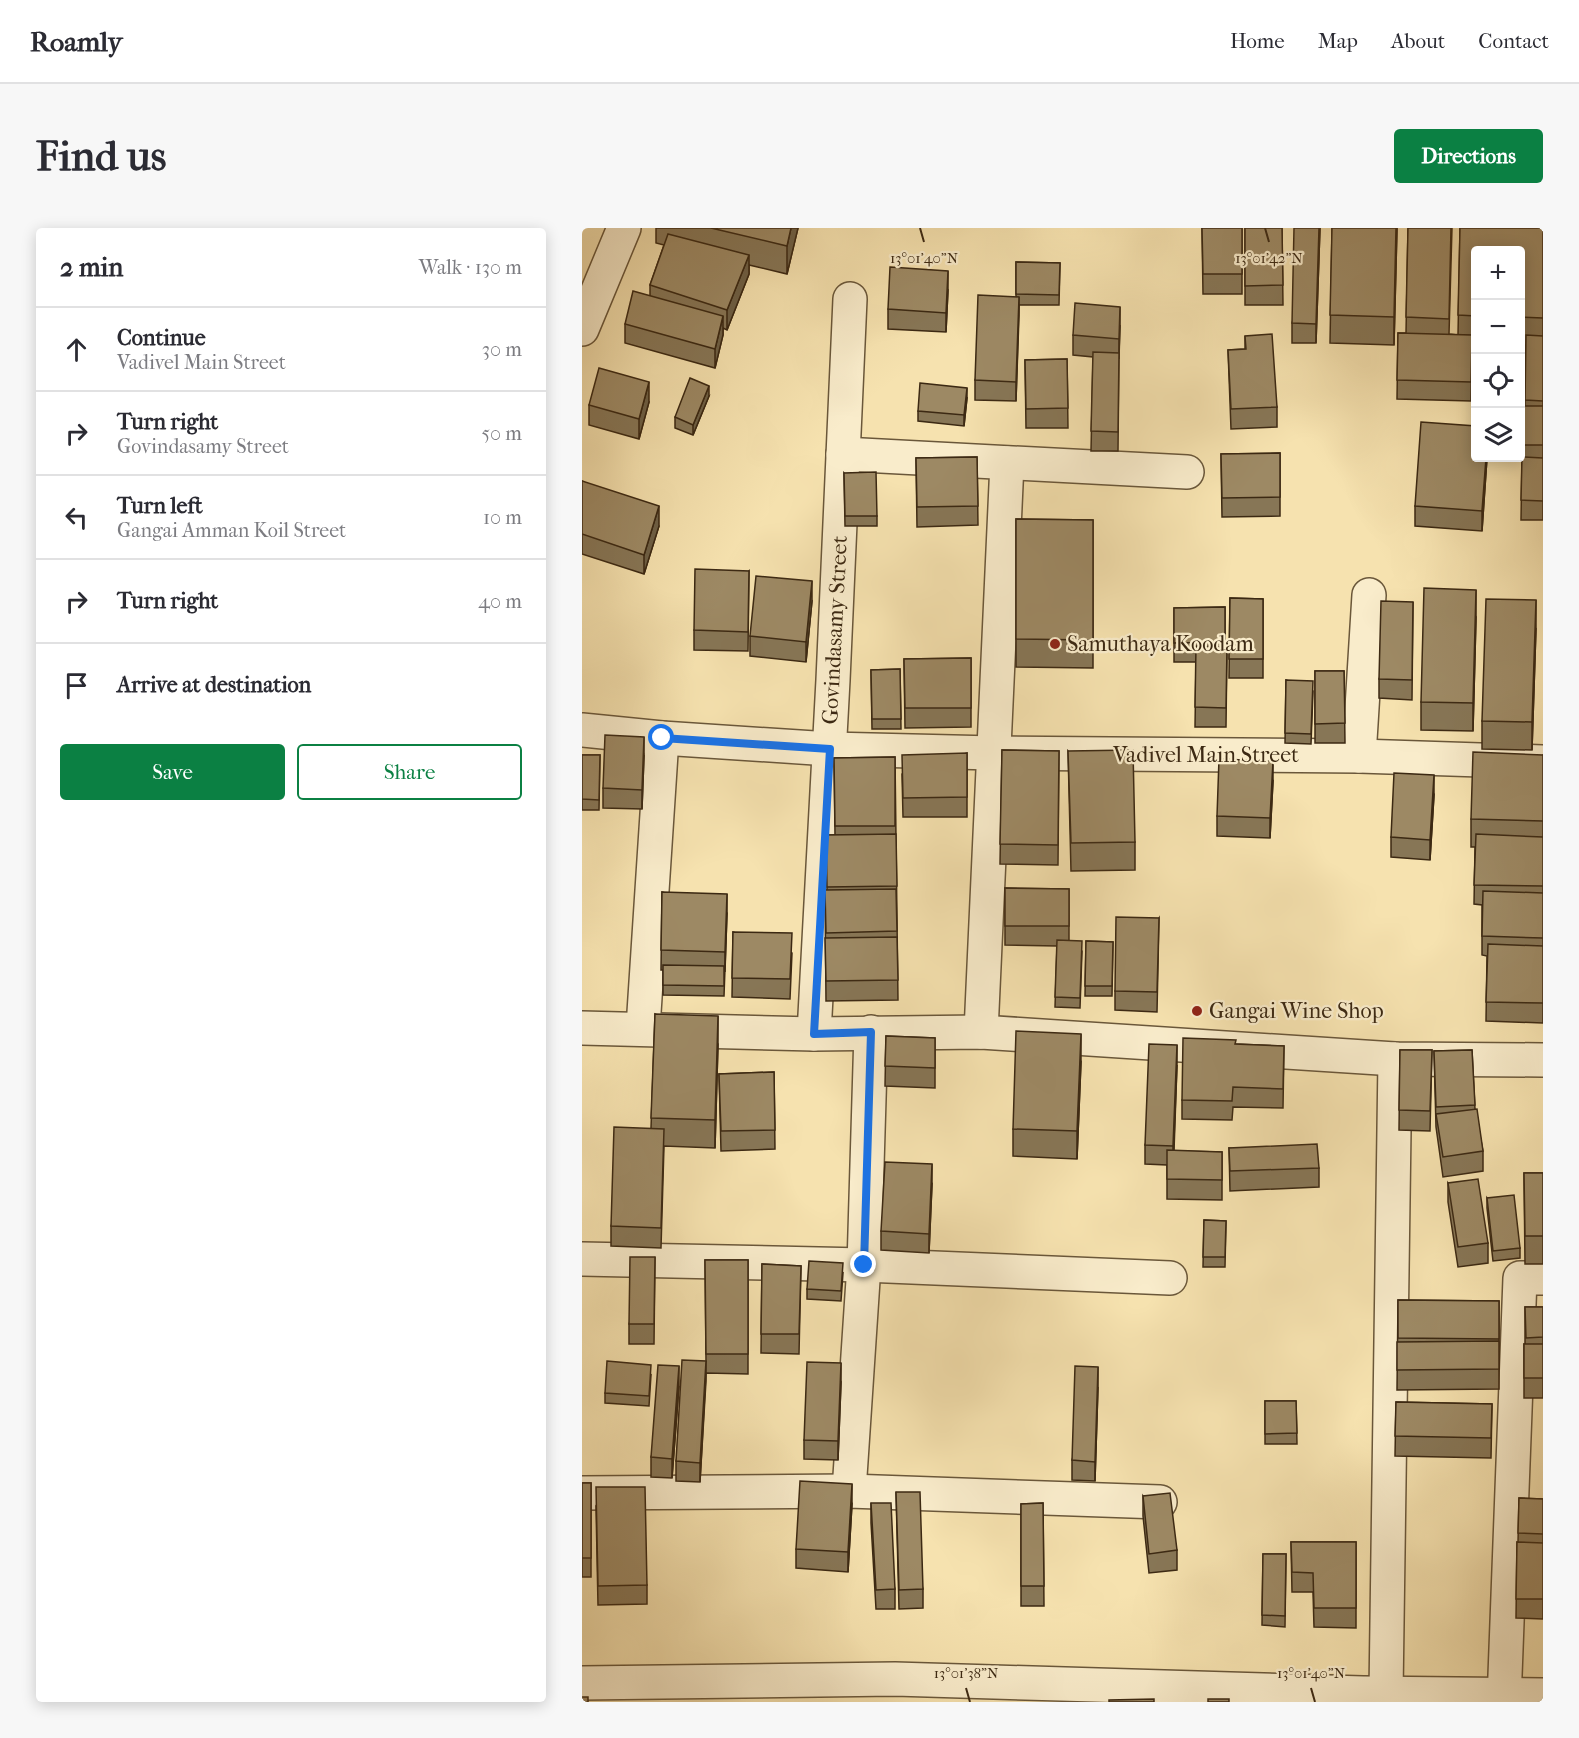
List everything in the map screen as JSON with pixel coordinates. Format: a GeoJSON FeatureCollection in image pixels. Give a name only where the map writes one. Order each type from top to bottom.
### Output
{"type":"FeatureCollection","features":[{"type":"Feature","properties":{"kind":"street"},"geometry":{"type":"LineString","coordinates":[[582,329],[624,228]]}},
{"type":"Feature","properties":{"kind":"street","name":"Govindasamy Street"},"geometry":{"type":"LineString","coordinates":[[814,1034],[830,749],[850,299]]}},
{"type":"Feature","properties":{"kind":"street"},"geometry":{"type":"LineString","coordinates":[[843,454],[1187,472]]}},
{"type":"Feature","properties":{"kind":"street"},"geometry":{"type":"LineString","coordinates":[[981,1032],[1007,464]]}},
{"type":"Feature","properties":{"kind":"street"},"geometry":{"type":"LineString","coordinates":[[1359,756],[1369,595]]}},
{"type":"Feature","properties":{"kind":"street","name":"Vadivel Main Street"},"geometry":{"type":"LineString","coordinates":[[582,730],[662,738],[830,749],[994,753],[1359,756],[1543,762]]}},
{"type":"Feature","properties":{"kind":"street"},"geometry":{"type":"LineString","coordinates":[[643,1028],[662,738]]}},
{"type":"Feature","properties":{"kind":"street"},"geometry":{"type":"LineString","coordinates":[[582,1028],[814,1034],[981,1032],[1395,1059],[1543,1060]]}},
{"type":"Feature","properties":{"kind":"street"},"geometry":{"type":"LineString","coordinates":[[849,1491],[864,1265],[871,1032]]}},
{"type":"Feature","properties":{"kind":"street"},"geometry":{"type":"LineString","coordinates":[[1386,1693],[1395,1059]]}},
{"type":"Feature","properties":{"kind":"street"},"geometry":{"type":"LineString","coordinates":[[582,1259],[864,1265],[1170,1278]]}},
{"type":"Feature","properties":{"kind":"street"},"geometry":{"type":"LineString","coordinates":[[1504,1698],[1520,1278],[1543,1278]]}},
{"type":"Feature","properties":{"kind":"street"},"geometry":{"type":"LineString","coordinates":[[582,1493],[849,1491],[1160,1502]]}},
{"type":"Feature","properties":{"kind":"street"},"geometry":{"type":"LineString","coordinates":[[582,1683],[895,1679],[1182,1695],[1386,1693],[1504,1698],[1543,1695]]}},
{"type":"Feature","properties":{"kind":"building"},"geometry":{"type":"Polygon","coordinates":[[[711,228],[791,228],[787,246],[711,228]]]}},
{"type":"Feature","properties":{"kind":"building"},"geometry":{"type":"Polygon","coordinates":[[[1202,228],[1242,228],[1242,274],[1203,274],[1202,228]]]}},
{"type":"Feature","properties":{"kind":"building"},"geometry":{"type":"Polygon","coordinates":[[[1245,228],[1282,228],[1283,285],[1245,286],[1245,228]]]}},
{"type":"Feature","properties":{"kind":"building"},"geometry":{"type":"Polygon","coordinates":[[[1294,228],[1319,228],[1316,324],[1292,323],[1294,228]]]}},
{"type":"Feature","properties":{"kind":"building"},"geometry":{"type":"Polygon","coordinates":[[[1332,228],[1396,228],[1394,317],[1330,315],[1332,228]]]}},
{"type":"Feature","properties":{"kind":"building"},"geometry":{"type":"Polygon","coordinates":[[[1408,228],[1451,228],[1449,319],[1406,317],[1408,228]]]}},
{"type":"Feature","properties":{"kind":"building"},"geometry":{"type":"Polygon","coordinates":[[[1460,228],[1543,228],[1543,318],[1525,317],[1525,246],[1471,246],[1471,316],[1458,315],[1460,228]]]}},
{"type":"Feature","properties":{"kind":"building"},"geometry":{"type":"Polygon","coordinates":[[[668,234],[749,255],[727,310],[650,285],[668,234]]]}},
{"type":"Feature","properties":{"kind":"building"},"geometry":{"type":"Polygon","coordinates":[[[1016,262],[1060,263],[1059,295],[1016,294],[1016,262]]]}},
{"type":"Feature","properties":{"kind":"building"},"geometry":{"type":"Polygon","coordinates":[[[890,267],[948,271],[946,313],[888,309],[890,267]]]}},
{"type":"Feature","properties":{"kind":"building"},"geometry":{"type":"Polygon","coordinates":[[[633,291],[723,316],[715,349],[625,324],[633,291]]]}},
{"type":"Feature","properties":{"kind":"building"},"geometry":{"type":"Polygon","coordinates":[[[978,295],[1019,297],[1016,382],[975,380],[978,295]]]}},
{"type":"Feature","properties":{"kind":"building"},"geometry":{"type":"Polygon","coordinates":[[[1075,303],[1120,307],[1119,339],[1073,335],[1075,303]]]}},
{"type":"Feature","properties":{"kind":"building"},"geometry":{"type":"Polygon","coordinates":[[[1398,333],[1471,335],[1471,382],[1397,380],[1398,333]]]}},
{"type":"Feature","properties":{"kind":"building"},"geometry":{"type":"Polygon","coordinates":[[[1272,334],[1277,407],[1231,409],[1228,350],[1246,349],[1245,336],[1272,334]]]}},
{"type":"Feature","properties":{"kind":"building"},"geometry":{"type":"Polygon","coordinates":[[[1526,335],[1543,336],[1543,401],[1525,400],[1526,335]]]}},
{"type":"Feature","properties":{"kind":"building"},"geometry":{"type":"Polygon","coordinates":[[[1093,352],[1119,353],[1118,432],[1091,431],[1093,352]]]}},
{"type":"Feature","properties":{"kind":"building"},"geometry":{"type":"Polygon","coordinates":[[[1067,359],[1068,408],[1026,409],[1025,360],[1067,359]]]}},
{"type":"Feature","properties":{"kind":"building"},"geometry":{"type":"Polygon","coordinates":[[[599,368],[649,382],[639,419],[589,405],[599,368]]]}},
{"type":"Feature","properties":{"kind":"building"},"geometry":{"type":"Polygon","coordinates":[[[690,378],[709,386],[693,425],[675,417],[690,378]]]}},
{"type":"Feature","properties":{"kind":"building"},"geometry":{"type":"Polygon","coordinates":[[[920,383],[967,388],[964,415],[918,411],[920,383]]]}},
{"type":"Feature","properties":{"kind":"building"},"geometry":{"type":"Polygon","coordinates":[[[1525,406],[1543,406],[1543,445],[1525,445],[1525,406]]]}},
{"type":"Feature","properties":{"kind":"building"},"geometry":{"type":"Polygon","coordinates":[[[1421,422],[1471,426],[1471,462],[1486,462],[1482,511],[1415,506],[1421,422]]]}},
{"type":"Feature","properties":{"kind":"building"},"geometry":{"type":"Polygon","coordinates":[[[1280,453],[1280,497],[1222,498],[1221,454],[1280,453]]]}},
{"type":"Feature","properties":{"kind":"building"},"geometry":{"type":"Polygon","coordinates":[[[977,457],[978,506],[917,507],[916,458],[977,457]]]}},
{"type":"Feature","properties":{"kind":"building"},"geometry":{"type":"Polygon","coordinates":[[[1525,457],[1543,458],[1543,501],[1521,500],[1522,462],[1525,462],[1525,457]]]}},
{"type":"Feature","properties":{"kind":"building"},"geometry":{"type":"Polygon","coordinates":[[[876,472],[877,516],[845,516],[844,473],[876,472]]]}},
{"type":"Feature","properties":{"kind":"building"},"geometry":{"type":"Polygon","coordinates":[[[582,481],[659,506],[644,555],[582,534],[582,481]]]}},
{"type":"Feature","properties":{"kind":"building"},"geometry":{"type":"Polygon","coordinates":[[[1016,519],[1093,520],[1093,640],[1016,639],[1016,519]]]}},
{"type":"Feature","properties":{"kind":"building"},"geometry":{"type":"Polygon","coordinates":[[[695,569],[749,571],[748,632],[694,630],[695,569]]]}},
{"type":"Feature","properties":{"kind":"building"},"geometry":{"type":"Polygon","coordinates":[[[756,576],[812,581],[806,642],[750,636],[756,576]]]}},
{"type":"Feature","properties":{"kind":"building"},"geometry":{"type":"Polygon","coordinates":[[[1424,588],[1476,590],[1473,703],[1421,702],[1424,588]]]}},
{"type":"Feature","properties":{"kind":"building"},"geometry":{"type":"Polygon","coordinates":[[[1230,598],[1263,599],[1263,659],[1229,659],[1230,598]]]}},
{"type":"Feature","properties":{"kind":"building"},"geometry":{"type":"Polygon","coordinates":[[[1486,599],[1536,600],[1532,722],[1482,721],[1486,599]]]}},
{"type":"Feature","properties":{"kind":"building"},"geometry":{"type":"Polygon","coordinates":[[[1381,601],[1413,602],[1412,680],[1379,679],[1381,601]]]}},
{"type":"Feature","properties":{"kind":"building"},"geometry":{"type":"Polygon","coordinates":[[[1225,607],[1225,642],[1174,643],[1174,608],[1225,607]]]}},
{"type":"Feature","properties":{"kind":"building"},"geometry":{"type":"Polygon","coordinates":[[[1196,646],[1227,647],[1226,708],[1195,707],[1196,646]]]}},
{"type":"Feature","properties":{"kind":"building"},"geometry":{"type":"Polygon","coordinates":[[[971,658],[971,708],[905,708],[904,659],[971,658]]]}},
{"type":"Feature","properties":{"kind":"building"},"geometry":{"type":"Polygon","coordinates":[[[900,669],[901,719],[872,719],[871,670],[900,669]]]}},
{"type":"Feature","properties":{"kind":"building"},"geometry":{"type":"Polygon","coordinates":[[[1315,671],[1344,671],[1345,723],[1315,724],[1315,671]]]}},
{"type":"Feature","properties":{"kind":"building"},"geometry":{"type":"Polygon","coordinates":[[[1286,680],[1313,681],[1311,734],[1285,733],[1286,680]]]}},
{"type":"Feature","properties":{"kind":"building"},"geometry":{"type":"Polygon","coordinates":[[[605,735],[644,737],[642,790],[603,788],[605,735]]]}},
{"type":"Feature","properties":{"kind":"building"},"geometry":{"type":"Polygon","coordinates":[[[1002,750],[1059,751],[1058,845],[1000,844],[1002,750]]]}},
{"type":"Feature","properties":{"kind":"building"},"geometry":{"type":"Polygon","coordinates":[[[1133,750],[1135,842],[1071,843],[1068,751],[1133,750]]]}},
{"type":"Feature","properties":{"kind":"building"},"geometry":{"type":"Polygon","coordinates":[[[1473,752],[1543,755],[1543,821],[1471,819],[1473,752]]]}},
{"type":"Feature","properties":{"kind":"building"},"geometry":{"type":"Polygon","coordinates":[[[967,753],[967,797],[903,798],[902,755],[967,753]]]}},
{"type":"Feature","properties":{"kind":"building"},"geometry":{"type":"Polygon","coordinates":[[[582,755],[600,755],[599,800],[582,799],[582,755]]]}},
{"type":"Feature","properties":{"kind":"building"},"geometry":{"type":"Polygon","coordinates":[[[895,757],[895,826],[835,826],[834,758],[895,757]]]}},
{"type":"Feature","properties":{"kind":"building"},"geometry":{"type":"Polygon","coordinates":[[[1219,759],[1273,761],[1270,818],[1217,816],[1219,759]]]}},
{"type":"Feature","properties":{"kind":"building"},"geometry":{"type":"Polygon","coordinates":[[[1394,773],[1434,775],[1430,840],[1391,837],[1394,773]]]}},
{"type":"Feature","properties":{"kind":"building"},"geometry":{"type":"Polygon","coordinates":[[[896,834],[897,886],[827,887],[826,835],[896,834]]]}},
{"type":"Feature","properties":{"kind":"building"},"geometry":{"type":"Polygon","coordinates":[[[1476,834],[1543,837],[1543,886],[1474,885],[1476,834]]]}},
{"type":"Feature","properties":{"kind":"building"},"geometry":{"type":"Polygon","coordinates":[[[1005,888],[1069,889],[1069,926],[1005,926],[1005,888]]]}},
{"type":"Feature","properties":{"kind":"building"},"geometry":{"type":"Polygon","coordinates":[[[896,889],[897,931],[826,933],[825,890],[896,889]]]}},
{"type":"Feature","properties":{"kind":"building"},"geometry":{"type":"Polygon","coordinates":[[[1483,891],[1543,893],[1543,938],[1482,936],[1483,891]]]}},
{"type":"Feature","properties":{"kind":"building"},"geometry":{"type":"Polygon","coordinates":[[[662,892],[727,894],[725,952],[661,950],[662,892]]]}},
{"type":"Feature","properties":{"kind":"building"},"geometry":{"type":"Polygon","coordinates":[[[1116,917],[1159,918],[1157,992],[1115,991],[1116,917]]]}},
{"type":"Feature","properties":{"kind":"building"},"geometry":{"type":"Polygon","coordinates":[[[733,932],[792,933],[790,979],[732,978],[733,932]]]}},
{"type":"Feature","properties":{"kind":"building"},"geometry":{"type":"Polygon","coordinates":[[[897,937],[898,980],[826,981],[825,938],[897,937]]]}},
{"type":"Feature","properties":{"kind":"building"},"geometry":{"type":"Polygon","coordinates":[[[1057,940],[1082,941],[1080,998],[1055,997],[1057,940]]]}},
{"type":"Feature","properties":{"kind":"building"},"geometry":{"type":"Polygon","coordinates":[[[1086,941],[1113,942],[1112,986],[1085,986],[1086,941]]]}},
{"type":"Feature","properties":{"kind":"building"},"geometry":{"type":"Polygon","coordinates":[[[1488,944],[1543,946],[1543,1003],[1486,1002],[1488,944]]]}},
{"type":"Feature","properties":{"kind":"building"},"geometry":{"type":"Polygon","coordinates":[[[663,965],[724,966],[724,986],[663,985],[663,965]]]}},
{"type":"Feature","properties":{"kind":"building"},"geometry":{"type":"Polygon","coordinates":[[[655,1014],[718,1016],[715,1120],[651,1118],[655,1014]]]}},
{"type":"Feature","properties":{"kind":"building"},"geometry":{"type":"Polygon","coordinates":[[[1016,1031],[1081,1034],[1077,1131],[1013,1129],[1016,1031]]]}},
{"type":"Feature","properties":{"kind":"building"},"geometry":{"type":"Polygon","coordinates":[[[886,1036],[935,1038],[935,1068],[885,1066],[886,1036]]]}},
{"type":"Feature","properties":{"kind":"building"},"geometry":{"type":"Polygon","coordinates":[[[1183,1038],[1236,1040],[1235,1044],[1284,1046],[1283,1089],[1233,1087],[1232,1101],[1182,1100],[1183,1038]]]}},
{"type":"Feature","properties":{"kind":"building"},"geometry":{"type":"Polygon","coordinates":[[[1149,1044],[1177,1045],[1173,1146],[1145,1145],[1149,1044]]]}},
{"type":"Feature","properties":{"kind":"building"},"geometry":{"type":"Polygon","coordinates":[[[1400,1050],[1432,1050],[1430,1111],[1399,1110],[1400,1050]]]}},
{"type":"Feature","properties":{"kind":"building"},"geometry":{"type":"Polygon","coordinates":[[[1472,1050],[1475,1105],[1436,1107],[1434,1051],[1472,1050]]]}},
{"type":"Feature","properties":{"kind":"building"},"geometry":{"type":"Polygon","coordinates":[[[774,1072],[775,1130],[721,1131],[719,1074],[774,1072]]]}},
{"type":"Feature","properties":{"kind":"building"},"geometry":{"type":"Polygon","coordinates":[[[1477,1109],[1483,1151],[1443,1157],[1436,1114],[1477,1109]]]}},
{"type":"Feature","properties":{"kind":"building"},"geometry":{"type":"Polygon","coordinates":[[[614,1127],[664,1129],[661,1228],[611,1226],[614,1127]]]}},
{"type":"Feature","properties":{"kind":"building"},"geometry":{"type":"Polygon","coordinates":[[[1317,1144],[1319,1168],[1230,1171],[1229,1148],[1317,1144]]]}},
{"type":"Feature","properties":{"kind":"building"},"geometry":{"type":"Polygon","coordinates":[[[1167,1150],[1222,1152],[1222,1180],[1167,1179],[1167,1150]]]}},
{"type":"Feature","properties":{"kind":"building"},"geometry":{"type":"Polygon","coordinates":[[[885,1162],[932,1164],[929,1234],[881,1231],[885,1162]]]}},
{"type":"Feature","properties":{"kind":"building"},"geometry":{"type":"Polygon","coordinates":[[[1524,1173],[1543,1173],[1543,1236],[1525,1236],[1524,1173]]]}},
{"type":"Feature","properties":{"kind":"building"},"geometry":{"type":"Polygon","coordinates":[[[1478,1179],[1488,1243],[1458,1247],[1448,1183],[1478,1179]]]}},
{"type":"Feature","properties":{"kind":"building"},"geometry":{"type":"Polygon","coordinates":[[[1514,1195],[1520,1248],[1493,1251],[1487,1198],[1514,1195]]]}},
{"type":"Feature","properties":{"kind":"building"},"geometry":{"type":"Polygon","coordinates":[[[1204,1220],[1226,1221],[1225,1257],[1203,1257],[1204,1220]]]}},
{"type":"Feature","properties":{"kind":"building"},"geometry":{"type":"Polygon","coordinates":[[[630,1257],[655,1257],[654,1324],[629,1324],[630,1257]]]}},
{"type":"Feature","properties":{"kind":"building"},"geometry":{"type":"Polygon","coordinates":[[[705,1260],[748,1260],[748,1354],[706,1354],[705,1260]]]}},
{"type":"Feature","properties":{"kind":"building"},"geometry":{"type":"Polygon","coordinates":[[[809,1261],[843,1263],[841,1291],[807,1289],[809,1261]]]}},
{"type":"Feature","properties":{"kind":"building"},"geometry":{"type":"Polygon","coordinates":[[[762,1264],[801,1266],[799,1334],[761,1334],[762,1264]]]}},
{"type":"Feature","properties":{"kind":"building"},"geometry":{"type":"Polygon","coordinates":[[[1398,1300],[1499,1301],[1499,1339],[1398,1338],[1398,1300]]]}},
{"type":"Feature","properties":{"kind":"building"},"geometry":{"type":"Polygon","coordinates":[[[1525,1307],[1543,1307],[1543,1337],[1526,1338],[1525,1307]]]}},
{"type":"Feature","properties":{"kind":"building"},"geometry":{"type":"Polygon","coordinates":[[[1499,1341],[1499,1369],[1397,1370],[1397,1342],[1499,1341]]]}},
{"type":"Feature","properties":{"kind":"building"},"geometry":{"type":"Polygon","coordinates":[[[1524,1344],[1543,1344],[1543,1378],[1524,1378],[1524,1344]]]}},
{"type":"Feature","properties":{"kind":"building"},"geometry":{"type":"Polygon","coordinates":[[[682,1360],[706,1361],[700,1463],[676,1461],[682,1360]]]}},
{"type":"Feature","properties":{"kind":"building"},"geometry":{"type":"Polygon","coordinates":[[[607,1361],[651,1365],[649,1396],[605,1393],[607,1361]]]}},
{"type":"Feature","properties":{"kind":"building"},"geometry":{"type":"Polygon","coordinates":[[[807,1362],[841,1363],[838,1441],[804,1440],[807,1362]]]}},
{"type":"Feature","properties":{"kind":"building"},"geometry":{"type":"Polygon","coordinates":[[[658,1365],[679,1366],[672,1459],[651,1457],[658,1365]]]}},
{"type":"Feature","properties":{"kind":"building"},"geometry":{"type":"Polygon","coordinates":[[[1075,1366],[1098,1367],[1095,1462],[1072,1460],[1075,1366]]]}},
{"type":"Feature","properties":{"kind":"building"},"geometry":{"type":"Polygon","coordinates":[[[1265,1401],[1296,1401],[1297,1433],[1265,1434],[1265,1401]]]}},
{"type":"Feature","properties":{"kind":"building"},"geometry":{"type":"Polygon","coordinates":[[[1396,1402],[1492,1404],[1491,1438],[1395,1436],[1396,1402]]]}},
{"type":"Feature","properties":{"kind":"building"},"geometry":{"type":"Polygon","coordinates":[[[800,1481],[852,1484],[848,1552],[796,1549],[800,1481]]]}},
{"type":"Feature","properties":{"kind":"building"},"geometry":{"type":"Polygon","coordinates":[[[582,1483],[591,1483],[591,1558],[582,1558],[582,1483]]]}},
{"type":"Feature","properties":{"kind":"building"},"geometry":{"type":"Polygon","coordinates":[[[596,1487],[645,1487],[647,1585],[598,1586],[596,1487]]]}},
{"type":"Feature","properties":{"kind":"building"},"geometry":{"type":"Polygon","coordinates":[[[896,1492],[920,1492],[923,1589],[899,1590],[896,1492]]]}},
{"type":"Feature","properties":{"kind":"building"},"geometry":{"type":"Polygon","coordinates":[[[1170,1493],[1177,1550],[1149,1554],[1143,1496],[1170,1493]]]}},
{"type":"Feature","properties":{"kind":"building"},"geometry":{"type":"Polygon","coordinates":[[[1519,1498],[1543,1499],[1543,1534],[1518,1533],[1519,1498]]]}},
{"type":"Feature","properties":{"kind":"building"},"geometry":{"type":"Polygon","coordinates":[[[871,1503],[891,1503],[895,1589],[876,1590],[871,1503]]]}},
{"type":"Feature","properties":{"kind":"building"},"geometry":{"type":"Polygon","coordinates":[[[1043,1503],[1044,1586],[1021,1586],[1021,1504],[1043,1503]]]}},
{"type":"Feature","properties":{"kind":"building"},"geometry":{"type":"Polygon","coordinates":[[[1291,1542],[1356,1542],[1356,1608],[1314,1608],[1313,1573],[1292,1572],[1291,1542]]]}},
{"type":"Feature","properties":{"kind":"building"},"geometry":{"type":"Polygon","coordinates":[[[1517,1542],[1543,1543],[1543,1599],[1516,1599],[1517,1542]]]}},
{"type":"Feature","properties":{"kind":"building"},"geometry":{"type":"Polygon","coordinates":[[[1263,1554],[1286,1554],[1285,1616],[1262,1615],[1263,1554]]]}},
{"type":"Feature","properties":{"kind":"building"},"geometry":{"type":"Polygon","coordinates":[[[582,1697],[588,1697],[588,1702],[582,1702],[582,1697]]]}},
{"type":"Feature","properties":{"kind":"building"},"geometry":{"type":"Polygon","coordinates":[[[1154,1699],[1154,1702],[1109,1702],[1109,1700],[1154,1699]]]}},
{"type":"Feature","properties":{"kind":"building"},"geometry":{"type":"Polygon","coordinates":[[[1208,1699],[1229,1699],[1229,1702],[1208,1702],[1208,1699]]]}},
{"type":"Feature","properties":{"kind":"place","name":"Samuthaya Koodam"},"geometry":{"type":"Point","coordinates":[1055,644]}},
{"type":"Feature","properties":{"kind":"place","name":"Gangai Wine Shop"},"geometry":{"type":"Point","coordinates":[1197,1011]}},
{"type":"Feature","properties":{"kind":"route"},"geometry":{"type":"LineString","coordinates":[[662,738],[830,749],[814,1034],[871,1032],[864,1265]]}}]}
